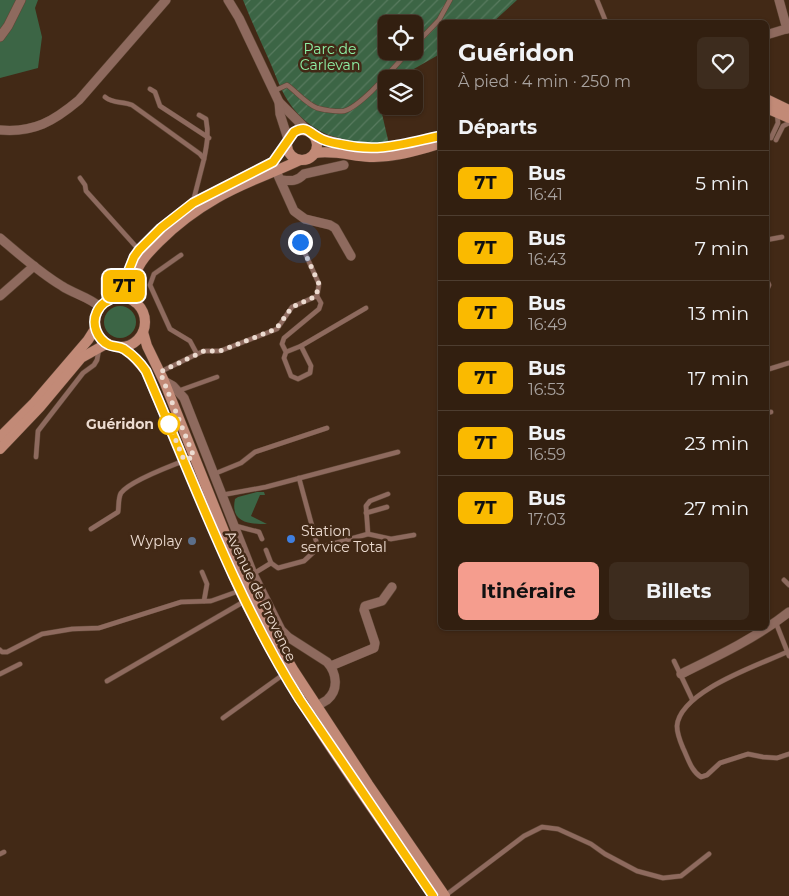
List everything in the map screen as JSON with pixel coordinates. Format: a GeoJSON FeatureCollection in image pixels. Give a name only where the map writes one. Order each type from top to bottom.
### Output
{"type":"FeatureCollection","features":[{"type":"Feature","properties":{"kind":"main road"},"geometry":{"type":"LineString","coordinates":[[769,101],[782,109],[789,118]]}},
{"type":"Feature","properties":{"kind":"main road"},"geometry":{"type":"LineString","coordinates":[[769,108],[782,109]]}},
{"type":"Feature","properties":{"kind":"main road"},"geometry":{"type":"LineString","coordinates":[[118,297],[134,257],[161,228],[193,203],[268,165],[276,158],[287,141],[298,129],[308,130],[316,137],[335,143],[368,149],[396,146],[438,136]]}},
{"type":"Feature","properties":{"kind":"main road"},"geometry":{"type":"LineString","coordinates":[[315,154],[318,145],[316,137]]}},
{"type":"Feature","properties":{"kind":"main road"},"geometry":{"type":"LineString","coordinates":[[287,141],[289,152],[300,160]]}},
{"type":"Feature","properties":{"kind":"main road"},"geometry":{"type":"LineString","coordinates":[[135,302],[133,286],[135,274],[146,256],[168,234],[196,211],[218,197],[279,175],[300,160],[309,159],[315,154],[324,152],[383,157],[438,144]]}},
{"type":"Feature","properties":{"kind":"main road"},"geometry":{"type":"LineString","coordinates":[[0,437],[34,403],[88,340],[95,329],[96,313],[100,307],[111,298],[124,297],[135,302],[141,308],[145,324],[143,332],[134,343],[121,347],[103,346],[81,358],[40,407],[0,449]]}},
{"type":"Feature","properties":{"kind":"main road"},"geometry":{"type":"LineString","coordinates":[[95,329],[102,340],[103,346]]}},
{"type":"Feature","properties":{"kind":"main road","name":"Avenue de Provence"},"geometry":{"type":"LineString","coordinates":[[143,332],[147,346],[162,376],[189,459],[240,591],[248,598],[272,634],[313,709],[433,896]]}},
{"type":"Feature","properties":{"kind":"main road","name":"Avenue de Provence"},"geometry":{"type":"LineString","coordinates":[[121,347],[132,355],[146,371],[230,546],[249,577],[248,598],[284,674],[313,709],[445,896]]}},
{"type":"Feature","properties":{"kind":"street"},"geometry":{"type":"LineString","coordinates":[[0,37],[8,26],[21,0]]}},
{"type":"Feature","properties":{"kind":"street"},"geometry":{"type":"LineString","coordinates":[[0,130],[22,131],[40,126],[80,100],[166,0]]}},
{"type":"Feature","properties":{"kind":"street"},"geometry":{"type":"LineString","coordinates":[[228,0],[239,18],[279,102],[308,130]]}},
{"type":"Feature","properties":{"kind":"street"},"geometry":{"type":"LineString","coordinates":[[769,34],[788,29],[778,0]]}},
{"type":"Feature","properties":{"kind":"street"},"geometry":{"type":"LineString","coordinates":[[279,102],[287,141]]}},
{"type":"Feature","properties":{"kind":"street"},"geometry":{"type":"LineString","coordinates":[[279,175],[294,181],[304,174],[344,165]]}},
{"type":"Feature","properties":{"kind":"street"},"geometry":{"type":"LineString","coordinates":[[279,175],[294,211],[305,219],[335,228],[350,256]]}},
{"type":"Feature","properties":{"kind":"street"},"geometry":{"type":"LineString","coordinates":[[0,238],[62,287],[94,302],[100,307]]}},
{"type":"Feature","properties":{"kind":"street"},"geometry":{"type":"LineString","coordinates":[[0,296],[34,266]]}},
{"type":"Feature","properties":{"kind":"street","name":"Avenue de Provence"},"geometry":{"type":"LineString","coordinates":[[162,376],[184,398],[234,526],[249,577]]}},
{"type":"Feature","properties":{"kind":"street"},"geometry":{"type":"LineString","coordinates":[[249,577],[281,630],[288,637],[331,666],[336,680],[335,687],[328,699],[313,709]]}},
{"type":"Feature","properties":{"kind":"street"},"geometry":{"type":"LineString","coordinates":[[331,666],[374,648],[375,644],[364,610],[365,606],[382,601],[392,587]]}},
{"type":"Feature","properties":{"kind":"street"},"geometry":{"type":"LineString","coordinates":[[769,627],[789,612]]}},
{"type":"Feature","properties":{"kind":"street"},"geometry":{"type":"LineString","coordinates":[[681,674],[764,630]]}},
{"type":"Feature","properties":{"kind":"lane"},"geometry":{"type":"LineString","coordinates":[[439,20],[450,0]]}},
{"type":"Feature","properties":{"kind":"lane"},"geometry":{"type":"LineString","coordinates":[[598,0],[605,20]]}},
{"type":"Feature","properties":{"kind":"lane"},"geometry":{"type":"LineString","coordinates":[[423,37],[438,21]]}},
{"type":"Feature","properties":{"kind":"lane"},"geometry":{"type":"LineString","coordinates":[[273,91],[286,85],[306,102],[318,108],[343,111],[367,95],[400,60]]}},
{"type":"Feature","properties":{"kind":"lane"},"geometry":{"type":"LineString","coordinates":[[150,89],[155,92],[160,106],[209,138]]}},
{"type":"Feature","properties":{"kind":"lane"},"geometry":{"type":"LineString","coordinates":[[105,97],[132,105],[200,154],[204,159]]}},
{"type":"Feature","properties":{"kind":"lane"},"geometry":{"type":"LineString","coordinates":[[770,138],[778,123],[782,109]]}},
{"type":"Feature","properties":{"kind":"lane"},"geometry":{"type":"LineString","coordinates":[[193,203],[209,138],[206,119],[199,115]]}},
{"type":"Feature","properties":{"kind":"lane"},"geometry":{"type":"LineString","coordinates":[[776,140],[783,126],[789,122]]}},
{"type":"Feature","properties":{"kind":"lane"},"geometry":{"type":"LineString","coordinates":[[80,178],[85,185],[86,191],[139,250]]}},
{"type":"Feature","properties":{"kind":"lane"},"geometry":{"type":"LineString","coordinates":[[769,239],[782,236]]}},
{"type":"Feature","properties":{"kind":"lane"},"geometry":{"type":"LineString","coordinates":[[300,242],[319,284],[316,296],[321,303],[319,309],[284,338],[282,344],[286,352],[284,358],[291,376],[298,379],[310,372],[312,366],[301,346]]}},
{"type":"Feature","properties":{"kind":"lane"},"geometry":{"type":"LineString","coordinates":[[181,255],[154,274],[150,285],[170,329],[190,341],[197,354]]}},
{"type":"Feature","properties":{"kind":"lane"},"geometry":{"type":"LineString","coordinates":[[162,376],[204,351],[220,351],[276,329],[292,307],[316,296]]}},
{"type":"Feature","properties":{"kind":"lane"},"geometry":{"type":"LineString","coordinates":[[286,352],[301,346],[366,308]]}},
{"type":"Feature","properties":{"kind":"lane"},"geometry":{"type":"LineString","coordinates":[[36,457],[38,430],[83,373],[94,365],[103,346]]}},
{"type":"Feature","properties":{"kind":"lane"},"geometry":{"type":"LineString","coordinates":[[769,369],[789,363]]}},
{"type":"Feature","properties":{"kind":"lane"},"geometry":{"type":"LineString","coordinates":[[178,391],[217,377]]}},
{"type":"Feature","properties":{"kind":"lane"},"geometry":{"type":"LineString","coordinates":[[213,474],[241,462],[256,452],[327,428]]}},
{"type":"Feature","properties":{"kind":"lane"},"geometry":{"type":"LineString","coordinates":[[222,496],[266,487],[398,452]]}},
{"type":"Feature","properties":{"kind":"lane"},"geometry":{"type":"LineString","coordinates":[[91,529],[118,512],[120,495],[126,488],[162,469],[189,459]]}},
{"type":"Feature","properties":{"kind":"lane"},"geometry":{"type":"LineString","coordinates":[[299,478],[318,548]]}},
{"type":"Feature","properties":{"kind":"lane"},"geometry":{"type":"LineString","coordinates":[[368,534],[366,506],[370,501],[388,494]]}},
{"type":"Feature","properties":{"kind":"lane"},"geometry":{"type":"LineString","coordinates":[[366,513],[387,507]]}},
{"type":"Feature","properties":{"kind":"lane"},"geometry":{"type":"LineString","coordinates":[[234,526],[259,532],[262,539]]}},
{"type":"Feature","properties":{"kind":"lane"},"geometry":{"type":"LineString","coordinates":[[266,550],[271,564],[278,568],[304,561],[318,548],[368,534],[391,540],[414,535]]}},
{"type":"Feature","properties":{"kind":"lane"},"geometry":{"type":"LineString","coordinates":[[0,650],[7,652],[14,650],[42,634],[72,629],[100,628],[181,602],[211,602],[240,591],[249,577],[271,564]]}},
{"type":"Feature","properties":{"kind":"lane"},"geometry":{"type":"LineString","coordinates":[[202,572],[206,584],[204,601]]}},
{"type":"Feature","properties":{"kind":"lane"},"geometry":{"type":"LineString","coordinates":[[784,580],[789,585]]}},
{"type":"Feature","properties":{"kind":"lane"},"geometry":{"type":"LineString","coordinates":[[107,681],[248,598]]}},
{"type":"Feature","properties":{"kind":"lane"},"geometry":{"type":"LineString","coordinates":[[776,623],[788,654],[725,680],[692,700],[680,717],[677,726],[678,736],[692,767],[696,774],[701,777],[707,775],[720,764],[748,754],[764,758],[777,758],[789,754]]}},
{"type":"Feature","properties":{"kind":"lane"},"geometry":{"type":"LineString","coordinates":[[674,661],[692,700]]}},
{"type":"Feature","properties":{"kind":"lane"},"geometry":{"type":"LineString","coordinates":[[0,674],[20,664]]}},
{"type":"Feature","properties":{"kind":"lane"},"geometry":{"type":"LineString","coordinates":[[223,718],[284,674]]}},
{"type":"Feature","properties":{"kind":"lane"},"geometry":{"type":"LineString","coordinates":[[445,896],[524,836],[542,827],[558,829],[592,844],[605,854],[637,871],[663,878],[681,876],[709,854]]}},
{"type":"Feature","properties":{"kind":"green space"},"geometry":{"type":"Polygon","coordinates":[[[0,0],[38,0],[35,8],[42,37],[38,68],[0,78],[0,0]]]}},
{"type":"Feature","properties":{"kind":"green space","name":"Parc de Carlevan"},"geometry":{"type":"Polygon","coordinates":[[[243,0],[517,0],[495,20],[438,20],[438,55],[412,70],[378,70],[378,115],[382,115],[389,144],[346,141],[319,131],[297,113],[288,101],[243,0]]]}},
{"type":"Feature","properties":{"kind":"green space"},"geometry":{"type":"Polygon","coordinates":[[[120,306],[126,307],[131,311],[135,316],[135,328],[131,333],[126,337],[120,338],[114,337],[109,333],[105,328],[104,322],[105,316],[109,311],[114,307],[120,306]]]}},
{"type":"Feature","properties":{"kind":"green space"},"geometry":{"type":"Polygon","coordinates":[[[257,492],[264,492],[265,495],[260,495],[251,516],[267,524],[242,520],[235,513],[235,499],[257,492]]]}},
{"type":"Feature","properties":{"kind":"bus line","name":"7T"},"geometry":{"type":"LineString","coordinates":[[433,896],[300,700],[255,623],[221,549],[146,371],[132,355],[121,347],[106,344],[98,335],[94,321],[96,313],[105,302],[111,298],[118,297],[134,257],[161,228],[193,203],[273,162],[287,143],[290,135],[298,129],[311,131],[316,137],[335,143],[368,149],[396,146],[438,136]]}},
{"type":"Feature","properties":{"kind":"place","name":"Guéridon"},"geometry":{"type":"Point","coordinates":[169,424]}},
{"type":"Feature","properties":{"kind":"place","name":"Station service Total"},"geometry":{"type":"Point","coordinates":[291,539]}},
{"type":"Feature","properties":{"kind":"place","name":"Wyplay"},"geometry":{"type":"Point","coordinates":[192,541]}},
{"type":"Feature","properties":{"kind":"route"},"geometry":{"type":"LineString","coordinates":[[169,424],[184,460],[194,457],[160,372],[204,351],[220,351],[276,329],[292,307],[316,296],[319,284],[300,242]]}}]}
